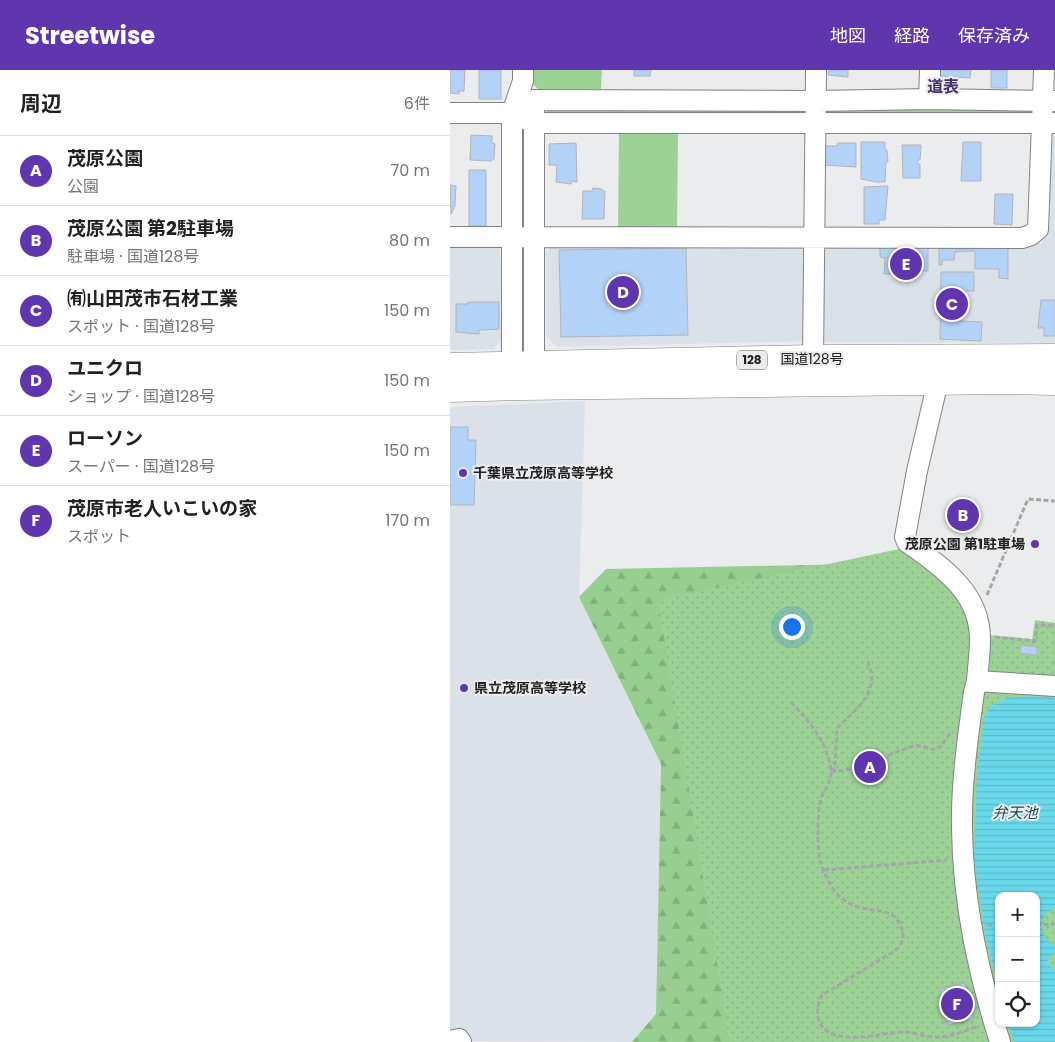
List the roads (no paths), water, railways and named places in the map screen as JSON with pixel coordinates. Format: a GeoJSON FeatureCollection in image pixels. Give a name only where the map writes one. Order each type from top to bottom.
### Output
{"type":"FeatureCollection","features":[{"type":"Feature","properties":{"kind":"highway","name":"国道128号"},"geometry":{"type":"LineString","coordinates":[[450,367],[523,371],[938,370],[1055,358]]}},
{"type":"Feature","properties":{"kind":"highway","name":"国道128号"},"geometry":{"type":"LineString","coordinates":[[450,388],[523,371],[813,359],[1055,382]]}},
{"type":"Feature","properties":{"kind":"street"},"geometry":{"type":"LineString","coordinates":[[813,359],[816,70]]}},
{"type":"Feature","properties":{"kind":"street"},"geometry":{"type":"LineString","coordinates":[[929,99],[930,70]]}},
{"type":"Feature","properties":{"kind":"street"},"geometry":{"type":"LineString","coordinates":[[450,237],[1022,238],[1031,235],[1038,229],[1049,101],[1044,70]]}},
{"type":"Feature","properties":{"kind":"street"},"geometry":{"type":"LineString","coordinates":[[523,76],[534,100],[535,237],[523,371]]}},
{"type":"Feature","properties":{"kind":"street"},"geometry":{"type":"LineString","coordinates":[[523,76],[512,114],[511,237],[523,371]]}},
{"type":"Feature","properties":{"kind":"street"},"geometry":{"type":"LineString","coordinates":[[512,114],[534,100],[816,101],[929,99],[1049,101]]}},
{"type":"Feature","properties":{"kind":"street"},"geometry":{"type":"LineString","coordinates":[[450,113],[512,114],[534,123],[1048,123]]}},
{"type":"Feature","properties":{"kind":"street"},"geometry":{"type":"LineString","coordinates":[[938,370],[916,471],[905,537],[907,542],[944,568],[957,580],[967,594],[979,624],[977,681],[970,720],[962,797],[963,859],[971,934],[981,978],[1000,1042]]}},
{"type":"Feature","properties":{"kind":"street"},"geometry":{"type":"LineString","coordinates":[[977,681],[1055,686]]}},
{"type":"Feature","properties":{"kind":"street"},"geometry":{"type":"LineString","coordinates":[[450,1041],[459,1039],[461,1042]]}},
{"type":"Feature","properties":{"kind":"water","name":"弁天池"},"geometry":{"type":"Polygon","coordinates":[[[1031,696],[1055,698],[1055,909],[1047,912],[1042,926],[1044,935],[1050,943],[1055,945],[1055,954],[1050,956],[1048,961],[1055,970],[1055,1042],[1014,1042],[1009,1027],[1040,1027],[1040,892],[995,892],[995,970],[986,938],[974,860],[977,776],[984,718],[990,706],[1007,698],[1031,696]]]}},
{"type":"Feature","properties":{"kind":"place","name":"ローソン"},"geometry":{"type":"Point","coordinates":[906,264]}},
{"type":"Feature","properties":{"kind":"place","name":"ユニクロ"},"geometry":{"type":"Point","coordinates":[623,292]}},
{"type":"Feature","properties":{"kind":"place","name":"㈲山田茂市石材工業"},"geometry":{"type":"Point","coordinates":[952,304]}},
{"type":"Feature","properties":{"kind":"place","name":"千葉県立茂原高等学校"},"geometry":{"type":"Point","coordinates":[463,473]}},
{"type":"Feature","properties":{"kind":"place","name":"茂原公園 第2駐車場"},"geometry":{"type":"Point","coordinates":[963,515]}},
{"type":"Feature","properties":{"kind":"place","name":"茂原公園 第1駐車場"},"geometry":{"type":"Point","coordinates":[1035,544]}},
{"type":"Feature","properties":{"kind":"place","name":"県立茂原高等学校"},"geometry":{"type":"Point","coordinates":[464,688]}},
{"type":"Feature","properties":{"kind":"place","name":"茂原公園"},"geometry":{"type":"Point","coordinates":[870,767]}},
{"type":"Feature","properties":{"kind":"place","name":"茂原市老人いこいの家"},"geometry":{"type":"Point","coordinates":[957,1004]}},
{"type":"Feature","properties":{"kind":"district","name":"道表"},"geometry":{"type":"Point","coordinates":[943,86]}}]}
